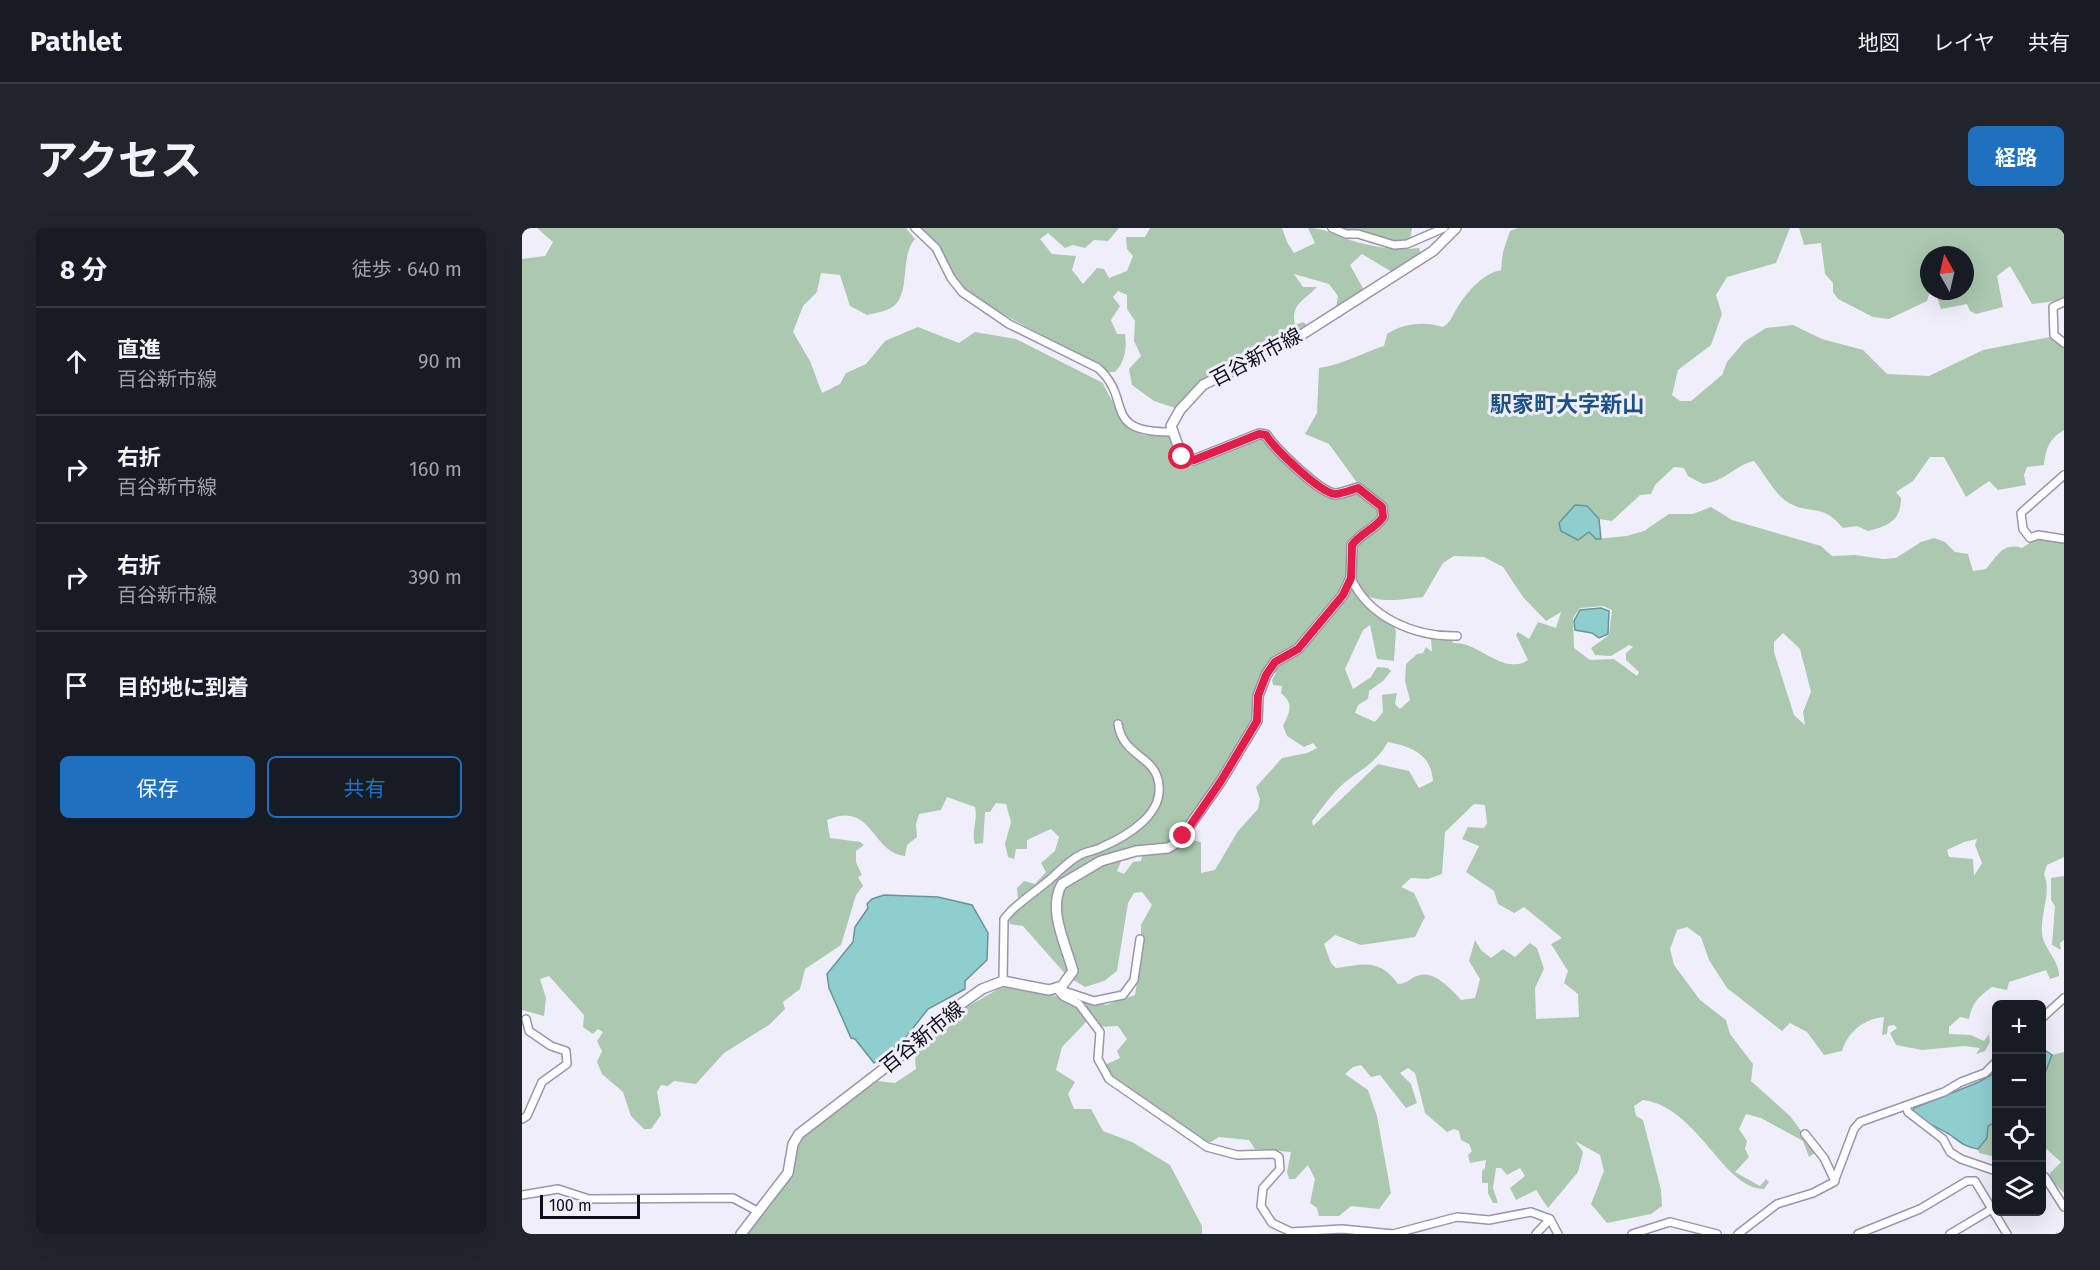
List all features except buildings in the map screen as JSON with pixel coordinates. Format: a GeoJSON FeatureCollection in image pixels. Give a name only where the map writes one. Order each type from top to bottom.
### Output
{"type":"FeatureCollection","features":[{"type":"Feature","properties":{"kind":"main road","name":"百谷新市線"},"geometry":{"type":"LineString","coordinates":[[1172,432],[1171,426],[1180,410],[1203,385],[1295,339],[1434,251],[1456,228]]}},
{"type":"Feature","properties":{"kind":"main road"},"geometry":{"type":"LineString","coordinates":[[1003,981],[1014,981],[1035,989],[1062,986],[1073,971],[1056,917],[1055,904],[1062,884],[1101,861],[1136,851],[1168,848],[1178,842],[1221,781],[1257,721],[1258,696],[1266,675],[1275,662],[1298,649],[1343,595],[1351,578],[1352,545],[1368,530],[1377,527],[1383,517],[1382,507],[1358,488],[1334,494],[1326,491],[1293,465],[1266,435],[1259,434],[1194,460],[1187,460],[1182,457],[1172,432]]}},
{"type":"Feature","properties":{"kind":"main road","name":"百谷新市線"},"geometry":{"type":"LineString","coordinates":[[741,1234],[788,1173],[793,1144],[800,1134],[899,1057],[919,1034],[982,989],[1003,981]]}},
{"type":"Feature","properties":{"kind":"street"},"geometry":{"type":"LineString","coordinates":[[915,228],[936,248],[951,278],[962,292],[1009,324],[1098,368],[1108,377],[1115,391],[1120,414],[1126,421],[1140,430],[1172,432]]}},
{"type":"Feature","properties":{"kind":"street"},"geometry":{"type":"LineString","coordinates":[[1332,228],[1346,234],[1358,234],[1394,245],[1407,244],[1444,228]]}},
{"type":"Feature","properties":{"kind":"street"},"geometry":{"type":"LineString","coordinates":[[2064,302],[2053,307],[2054,335],[2064,344]]}},
{"type":"Feature","properties":{"kind":"street"},"geometry":{"type":"LineString","coordinates":[[2064,475],[2021,513],[2024,530],[2030,538],[2038,535],[2064,539]]}},
{"type":"Feature","properties":{"kind":"street"},"geometry":{"type":"LineString","coordinates":[[1351,578],[1361,596],[1401,628],[1439,636],[1457,636]]}},
{"type":"Feature","properties":{"kind":"street"},"geometry":{"type":"LineString","coordinates":[[1003,981],[1004,918],[1026,896],[1066,864],[1080,855],[1100,849],[1122,837],[1143,822],[1152,811],[1160,789],[1157,774],[1149,764],[1125,745],[1119,724]]}},
{"type":"Feature","properties":{"kind":"street"},"geometry":{"type":"LineString","coordinates":[[1056,988],[1094,1001],[1123,995],[1134,980],[1140,939]]}},
{"type":"Feature","properties":{"kind":"street"},"geometry":{"type":"LineString","coordinates":[[1056,988],[1063,996],[1079,1004],[1100,1032],[1098,1059],[1109,1079],[1207,1147],[1237,1155],[1274,1154],[1279,1157],[1281,1169],[1263,1188],[1260,1198],[1265,1215],[1279,1228],[1291,1232],[1342,1229],[1393,1234],[1457,1217],[1489,1220],[1530,1212],[1550,1219],[1558,1234]]}},
{"type":"Feature","properties":{"kind":"street"},"geometry":{"type":"LineString","coordinates":[[2046,1014],[2064,998]]}},
{"type":"Feature","properties":{"kind":"street"},"geometry":{"type":"LineString","coordinates":[[522,1119],[527,1116],[542,1082],[567,1064],[568,1060],[566,1051],[551,1046],[529,1031],[526,1019]]}},
{"type":"Feature","properties":{"kind":"street"},"geometry":{"type":"LineString","coordinates":[[1738,1234],[1777,1204],[1813,1193],[1835,1181],[1854,1129],[1860,1122],[1906,1106],[1985,1073],[1992,1066]]}},
{"type":"Feature","properties":{"kind":"street"},"geometry":{"type":"LineString","coordinates":[[1906,1106],[1908,1112],[1943,1139],[1950,1152],[1992,1169]]}},
{"type":"Feature","properties":{"kind":"street"},"geometry":{"type":"LineString","coordinates":[[1805,1134],[1824,1158],[1835,1181]]}},
{"type":"Feature","properties":{"kind":"street"},"geometry":{"type":"LineString","coordinates":[[2046,1180],[2064,1207]]}},
{"type":"Feature","properties":{"kind":"street"},"geometry":{"type":"LineString","coordinates":[[1858,1234],[1870,1232],[1920,1209],[1967,1181],[1975,1181],[2007,1234]]}},
{"type":"Feature","properties":{"kind":"street"},"geometry":{"type":"LineString","coordinates":[[522,1195],[558,1189],[589,1199],[733,1198],[758,1211]]}},
{"type":"Feature","properties":{"kind":"street"},"geometry":{"type":"LineString","coordinates":[[1950,1234],[1992,1204]]}},
{"type":"Feature","properties":{"kind":"street"},"geometry":{"type":"LineString","coordinates":[[1536,1234],[1550,1219]]}},
{"type":"Feature","properties":{"kind":"street"},"geometry":{"type":"LineString","coordinates":[[1632,1234],[1670,1221],[1717,1234]]}},
{"type":"Feature","properties":{"kind":"shaded area"},"geometry":{"type":"Polygon","coordinates":[[[537,228],[906,228],[915,239],[907,255],[901,295],[891,308],[867,315],[850,306],[840,275],[821,273],[817,292],[803,306],[793,332],[810,361],[822,393],[840,384],[846,373],[866,364],[885,341],[918,327],[959,343],[975,332],[1016,339],[1103,383],[1120,412],[1137,432],[1149,435],[1166,430],[1179,461],[1193,465],[1265,437],[1282,461],[1322,491],[1335,497],[1359,490],[1379,507],[1380,518],[1348,543],[1343,591],[1310,635],[1298,646],[1277,657],[1265,669],[1255,698],[1255,720],[1231,761],[1227,761],[1222,777],[1193,816],[1183,824],[1180,838],[1121,851],[1114,856],[1122,859],[1117,871],[1124,874],[1133,862],[1141,861],[1143,852],[1169,851],[1186,839],[1201,842],[1201,873],[1215,870],[1238,831],[1258,809],[1260,799],[1256,787],[1282,758],[1307,753],[1317,748],[1313,743],[1304,747],[1287,736],[1283,726],[1290,708],[1288,701],[1281,693],[1282,686],[1273,685],[1272,680],[1276,673],[1272,669],[1296,650],[1326,621],[1350,582],[1362,599],[1390,617],[1396,631],[1394,661],[1377,659],[1370,625],[1363,630],[1345,669],[1353,689],[1371,677],[1377,667],[1388,668],[1391,671],[1383,681],[1369,691],[1368,699],[1358,705],[1355,713],[1375,722],[1383,712],[1382,695],[1397,693],[1395,704],[1400,709],[1410,700],[1405,681],[1406,664],[1417,654],[1423,653],[1426,647],[1432,652],[1431,639],[1442,633],[1454,643],[1473,647],[1509,664],[1518,664],[1528,660],[1516,635],[1518,632],[1529,639],[1538,622],[1556,628],[1561,612],[1546,621],[1523,597],[1503,567],[1484,557],[1454,556],[1443,563],[1423,597],[1387,600],[1362,592],[1355,576],[1354,547],[1382,524],[1388,509],[1358,484],[1329,444],[1305,434],[1317,413],[1319,368],[1344,362],[1384,346],[1387,334],[1400,327],[1421,324],[1443,327],[1446,325],[1476,284],[1488,275],[1501,270],[1503,252],[1510,231],[1518,228],[1790,228],[1776,263],[1727,277],[1716,295],[1722,314],[1711,345],[1678,370],[1672,395],[1680,401],[1691,401],[1722,375],[1727,362],[1744,342],[1766,328],[1793,325],[1822,339],[1863,350],[1887,374],[1929,376],[1983,350],[2050,337],[2064,348],[2064,430],[2049,444],[2044,465],[2027,467],[2024,475],[2026,485],[1998,490],[1989,481],[1966,497],[1944,457],[1930,457],[1913,481],[1896,492],[1901,498],[1896,517],[1882,527],[1868,531],[1857,526],[1843,528],[1822,512],[1794,506],[1773,488],[1754,461],[1718,480],[1703,484],[1688,476],[1684,468],[1674,467],[1655,485],[1651,494],[1640,495],[1612,521],[1599,519],[1587,506],[1575,505],[1559,523],[1561,531],[1578,540],[1590,532],[1596,539],[1627,536],[1644,531],[1669,514],[1693,514],[1711,507],[1732,520],[1821,546],[1832,556],[1896,558],[1921,542],[1934,538],[1945,542],[1955,552],[1968,554],[1973,571],[1986,569],[2005,548],[2022,548],[2036,539],[2064,541],[2064,857],[2047,865],[2044,874],[2047,888],[2042,926],[2043,940],[2057,966],[2059,976],[2050,979],[2046,970],[2009,982],[2007,990],[1992,987],[1977,1000],[1969,1019],[1960,1017],[1949,1027],[1949,1034],[1971,1035],[1984,1041],[1989,1034],[1990,1042],[1985,1051],[1976,1054],[1980,1048],[1964,1046],[1922,1050],[1896,1045],[1890,1033],[1897,1028],[1894,1025],[1888,1026],[1887,1034],[1882,1035],[1884,1017],[1869,1020],[1852,1032],[1842,1051],[1824,1055],[1807,1032],[1790,1023],[1782,1031],[1727,988],[1709,960],[1701,937],[1687,927],[1677,930],[1670,949],[1674,965],[1700,1000],[1726,1020],[1730,1034],[1753,1064],[1751,1081],[1790,1116],[1817,1152],[1809,1157],[1803,1141],[1761,1118],[1746,1114],[1739,1129],[1747,1141],[1745,1149],[1749,1157],[1735,1172],[1760,1186],[1766,1179],[1769,1182],[1764,1189],[1749,1185],[1722,1163],[1695,1131],[1679,1117],[1662,1106],[1643,1100],[1634,1106],[1636,1116],[1643,1120],[1661,1190],[1662,1206],[1651,1214],[1607,1223],[1591,1204],[1604,1171],[1600,1155],[1575,1141],[1583,1152],[1578,1172],[1548,1208],[1536,1190],[1516,1200],[1510,1188],[1525,1176],[1520,1168],[1507,1175],[1501,1168],[1496,1168],[1493,1188],[1498,1203],[1493,1203],[1488,1193],[1488,1183],[1482,1183],[1482,1171],[1486,1160],[1470,1163],[1468,1155],[1472,1151],[1469,1144],[1461,1140],[1459,1131],[1454,1129],[1447,1132],[1425,1113],[1415,1073],[1408,1068],[1400,1073],[1411,1084],[1417,1103],[1406,1108],[1380,1075],[1371,1077],[1361,1065],[1353,1067],[1345,1074],[1368,1090],[1377,1116],[1391,1193],[1379,1209],[1351,1206],[1339,1216],[1319,1216],[1317,1208],[1310,1203],[1315,1179],[1308,1165],[1295,1179],[1289,1179],[1287,1172],[1291,1152],[1255,1149],[1249,1140],[1219,1137],[1211,1142],[1202,1142],[1109,1075],[1103,1066],[1120,1058],[1117,1051],[1127,1039],[1118,1026],[1098,1027],[1080,1002],[1065,995],[1106,1005],[1135,995],[1141,957],[1141,925],[1152,905],[1142,892],[1134,893],[1128,903],[1117,971],[1104,981],[1085,987],[1067,976],[1023,926],[1010,924],[1006,909],[1018,899],[1017,888],[1024,881],[1035,884],[1046,872],[1041,863],[1055,851],[1059,837],[1051,829],[1027,840],[1027,849],[1016,849],[1014,859],[1008,857],[1005,844],[1011,822],[1006,804],[996,803],[990,812],[985,812],[983,843],[975,844],[975,807],[947,797],[941,810],[919,814],[916,824],[917,837],[907,845],[905,856],[894,853],[863,822],[854,817],[842,816],[827,820],[830,838],[860,842],[864,845],[856,851],[856,862],[862,875],[858,877],[863,886],[856,895],[841,945],[805,969],[800,989],[783,1002],[785,1009],[769,1025],[724,1053],[696,1084],[674,1081],[668,1086],[661,1085],[657,1092],[661,1115],[651,1129],[644,1129],[631,1116],[623,1092],[602,1074],[597,1062],[602,1051],[597,1041],[603,1032],[598,1029],[593,1034],[583,1027],[584,1015],[549,976],[540,979],[546,998],[544,1016],[522,1010],[522,259],[545,256],[553,242],[537,228]],[[1603,606],[1580,608],[1573,618],[1574,648],[1590,660],[1614,659],[1637,676],[1639,672],[1626,660],[1626,653],[1633,647],[1629,645],[1611,656],[1595,655],[1591,648],[1609,635],[1612,610],[1603,606]],[[1783,633],[1774,642],[1774,652],[1794,715],[1805,725],[1803,712],[1811,692],[1800,649],[1783,633]],[[1388,742],[1373,761],[1343,784],[1312,821],[1313,826],[1378,764],[1409,771],[1419,788],[1433,781],[1428,764],[1419,753],[1405,746],[1388,742]],[[1474,804],[1445,832],[1442,874],[1428,879],[1411,878],[1401,887],[1414,893],[1425,917],[1415,937],[1361,945],[1335,935],[1324,944],[1331,963],[1336,968],[1363,964],[1378,966],[1398,984],[1420,975],[1431,976],[1443,982],[1461,1000],[1475,998],[1480,979],[1469,961],[1475,940],[1481,950],[1491,958],[1503,949],[1515,957],[1530,943],[1537,948],[1544,969],[1535,988],[1536,1019],[1579,1017],[1578,994],[1564,983],[1568,971],[1551,944],[1562,938],[1524,907],[1514,913],[1498,904],[1494,891],[1466,872],[1479,846],[1462,839],[1468,827],[1484,828],[1487,823],[1485,805],[1474,804]],[[1977,839],[1947,850],[1949,857],[1973,859],[1974,876],[1982,863],[1975,845],[1977,839]]]}},
{"type":"Feature","properties":{"kind":"shaded area"},"geometry":{"type":"Polygon","coordinates":[[[923,228],[1119,228],[1108,241],[1094,240],[1085,248],[1073,245],[1065,248],[1048,233],[1040,239],[1052,254],[1076,256],[1072,270],[1083,284],[1097,268],[1104,269],[1109,278],[1127,271],[1133,256],[1127,249],[1126,237],[1145,237],[1150,228],[1282,228],[1294,253],[1315,243],[1308,228],[1314,228],[1378,247],[1419,248],[1421,255],[1392,272],[1362,254],[1350,265],[1364,290],[1336,307],[1338,296],[1329,284],[1294,274],[1303,287],[1317,287],[1300,303],[1295,312],[1295,325],[1303,322],[1307,325],[1256,353],[1245,354],[1202,383],[1189,400],[1175,408],[1154,401],[1132,385],[1129,369],[1141,356],[1134,341],[1135,321],[1127,309],[1127,295],[1118,291],[1113,297],[1120,306],[1111,320],[1117,334],[1125,334],[1126,344],[1123,359],[1118,368],[1115,372],[1107,372],[971,296],[957,283],[923,228]]]}},
{"type":"Feature","properties":{"kind":"shaded area"},"geometry":{"type":"Polygon","coordinates":[[[1342,228],[1412,228],[1410,241],[1389,243],[1342,228]]]}},
{"type":"Feature","properties":{"kind":"shaded area"},"geometry":{"type":"Polygon","coordinates":[[[1799,228],[2064,228],[2064,300],[2032,304],[2010,266],[1997,276],[2003,307],[1976,314],[1970,311],[1967,304],[1941,309],[1938,300],[1974,300],[1974,246],[1920,246],[1920,300],[1927,301],[1889,319],[1873,317],[1838,299],[1833,292],[1833,283],[1825,274],[1821,243],[1804,245],[1799,228]]]}},
{"type":"Feature","properties":{"kind":"shaded area"},"geometry":{"type":"Polygon","coordinates":[[[1575,505],[1587,506],[1599,519],[1601,539],[1596,539],[1589,532],[1578,540],[1561,531],[1559,523],[1575,505]]]}},
{"type":"Feature","properties":{"kind":"shaded area"},"geometry":{"type":"Polygon","coordinates":[[[1601,608],[1609,611],[1608,634],[1599,638],[1592,633],[1575,630],[1574,621],[1580,610],[1601,608]]]}},
{"type":"Feature","properties":{"kind":"shaded area"},"geometry":{"type":"Polygon","coordinates":[[[2064,876],[2064,940],[2060,943],[2061,950],[2052,945],[2055,906],[2051,900],[2051,878],[2064,876]]]}},
{"type":"Feature","properties":{"kind":"shaded area"},"geometry":{"type":"Polygon","coordinates":[[[884,895],[938,897],[972,905],[988,933],[987,960],[965,981],[965,989],[928,1009],[903,1041],[874,1063],[855,1039],[851,1038],[829,988],[827,974],[853,942],[855,927],[868,908],[867,904],[872,899],[884,895]]]}},
{"type":"Feature","properties":{"kind":"shaded area"},"geometry":{"type":"Polygon","coordinates":[[[1014,984],[1063,999],[1089,1019],[1062,1047],[1056,1070],[1075,1082],[1068,1094],[1074,1109],[1091,1109],[1103,1131],[1132,1142],[1170,1165],[1202,1226],[1202,1234],[748,1234],[762,1209],[793,1173],[797,1148],[806,1133],[877,1081],[895,1083],[916,1069],[915,1057],[918,1045],[932,1027],[1000,988],[1014,984]]]}},
{"type":"Feature","properties":{"kind":"shaded area"},"geometry":{"type":"Polygon","coordinates":[[[2046,1051],[2052,1055],[2046,1071],[2046,1051]]]}},
{"type":"Feature","properties":{"kind":"shaded area"},"geometry":{"type":"Polygon","coordinates":[[[2064,1052],[2064,1193],[2050,1179],[2050,1173],[2061,1162],[2046,1149],[2046,1071],[2052,1055],[2064,1052]]]}},
{"type":"Feature","properties":{"kind":"shaded area"},"geometry":{"type":"Polygon","coordinates":[[[1992,1074],[1992,1124],[1988,1126],[1987,1138],[1978,1149],[1965,1145],[1911,1112],[1914,1108],[1979,1082],[1992,1074]]]}},
{"type":"Feature","properties":{"kind":"shaded area"},"geometry":{"type":"Polygon","coordinates":[[[1992,1124],[1992,1156],[1979,1153],[1978,1149],[1987,1138],[1988,1126],[1992,1124]]]}},
{"type":"Feature","properties":{"kind":"district","name":"駅家町大字新山"},"geometry":{"type":"Point","coordinates":[1567,404]}},
{"type":"Feature","properties":{"kind":"route"},"geometry":{"type":"LineString","coordinates":[[1182,457],[1194,460],[1259,434],[1266,435],[1278,451],[1326,491],[1334,494],[1358,488],[1382,507],[1383,517],[1377,527],[1368,530],[1352,545],[1351,578],[1343,595],[1298,649],[1275,662],[1266,675],[1258,696],[1257,721],[1221,781],[1183,836]]}}]}
